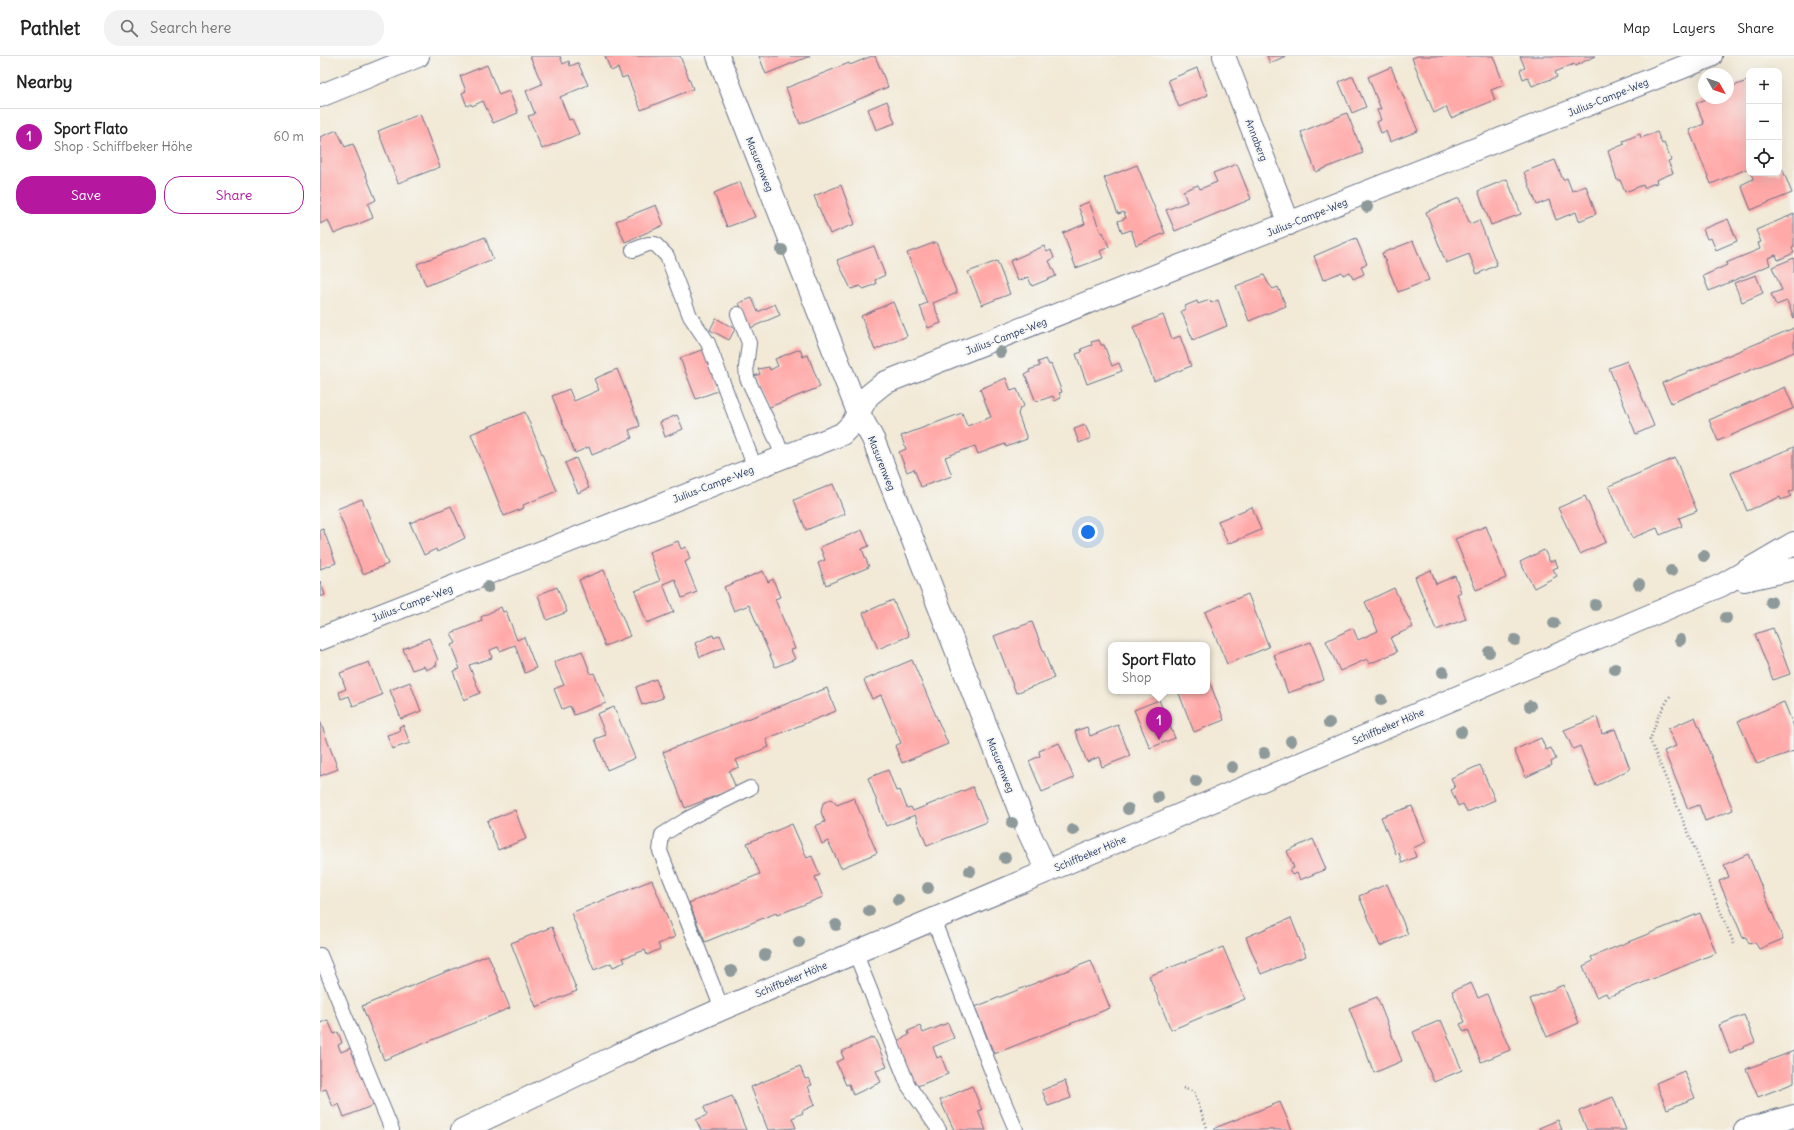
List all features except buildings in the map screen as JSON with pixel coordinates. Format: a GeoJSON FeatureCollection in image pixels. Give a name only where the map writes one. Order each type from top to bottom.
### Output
{"type":"FeatureCollection","features":[{"type":"Feature","properties":{"kind":"street"},"geometry":{"type":"LineString","coordinates":[[320,96],[418,56]]}},
{"type":"Feature","properties":{"kind":"street","name":"Masurenweg"},"geometry":{"type":"LineString","coordinates":[[718,56],[858,412],[873,439],[1024,822],[1047,871]]}},
{"type":"Feature","properties":{"kind":"street","name":"Annaberg"},"geometry":{"type":"LineString","coordinates":[[1224,56],[1289,224]]}},
{"type":"Feature","properties":{"kind":"street","name":"Julius-Campe-Weg"},"geometry":{"type":"LineString","coordinates":[[320,639],[842,434],[852,424],[868,396],[884,383],[1711,56]]}},
{"type":"Feature","properties":{"kind":"street","name":"Schiffbeker Höhe"},"geometry":{"type":"LineString","coordinates":[[462,1130],[618,1055],[722,1009],[1722,585],[1794,543]]}},
{"type":"Feature","properties":{"kind":"street","name":"Schiffbeker Höhe"},"geometry":{"type":"LineString","coordinates":[[1722,585],[1794,569]]}},
{"type":"Feature","properties":{"kind":"street"},"geometry":{"type":"LineString","coordinates":[[1745,1130],[1794,1116]]}},
{"type":"Feature","properties":{"kind":"lane"},"geometry":{"type":"LineString","coordinates":[[633,250],[648,244],[655,244],[667,256],[690,316],[708,343],[755,468]]}},
{"type":"Feature","properties":{"kind":"lane"},"geometry":{"type":"LineString","coordinates":[[738,314],[749,343],[746,367],[747,378],[783,457]]}},
{"type":"Feature","properties":{"kind":"lane"},"geometry":{"type":"LineString","coordinates":[[722,1009],[660,851],[662,835],[689,818],[750,788]]}},
{"type":"Feature","properties":{"kind":"lane"},"geometry":{"type":"LineString","coordinates":[[933,919],[997,1085],[1016,1130]]}},
{"type":"Feature","properties":{"kind":"lane"},"geometry":{"type":"LineString","coordinates":[[855,952],[908,1085],[939,1130]]}},
{"type":"Feature","properties":{"kind":"lane"},"geometry":{"type":"LineString","coordinates":[[320,955],[392,1130]]}},
{"type":"Feature","properties":{"kind":"path"},"geometry":{"type":"LineString","coordinates":[[1670,696],[1658,718],[1650,740],[1734,944]]}},
{"type":"Feature","properties":{"kind":"path"},"geometry":{"type":"LineString","coordinates":[[1184,1088],[1194,1092],[1208,1130]]}},
{"type":"Feature","properties":{"kind":"place","name":"Sport Flato"},"geometry":{"type":"Point","coordinates":[1159,740]}}]}
